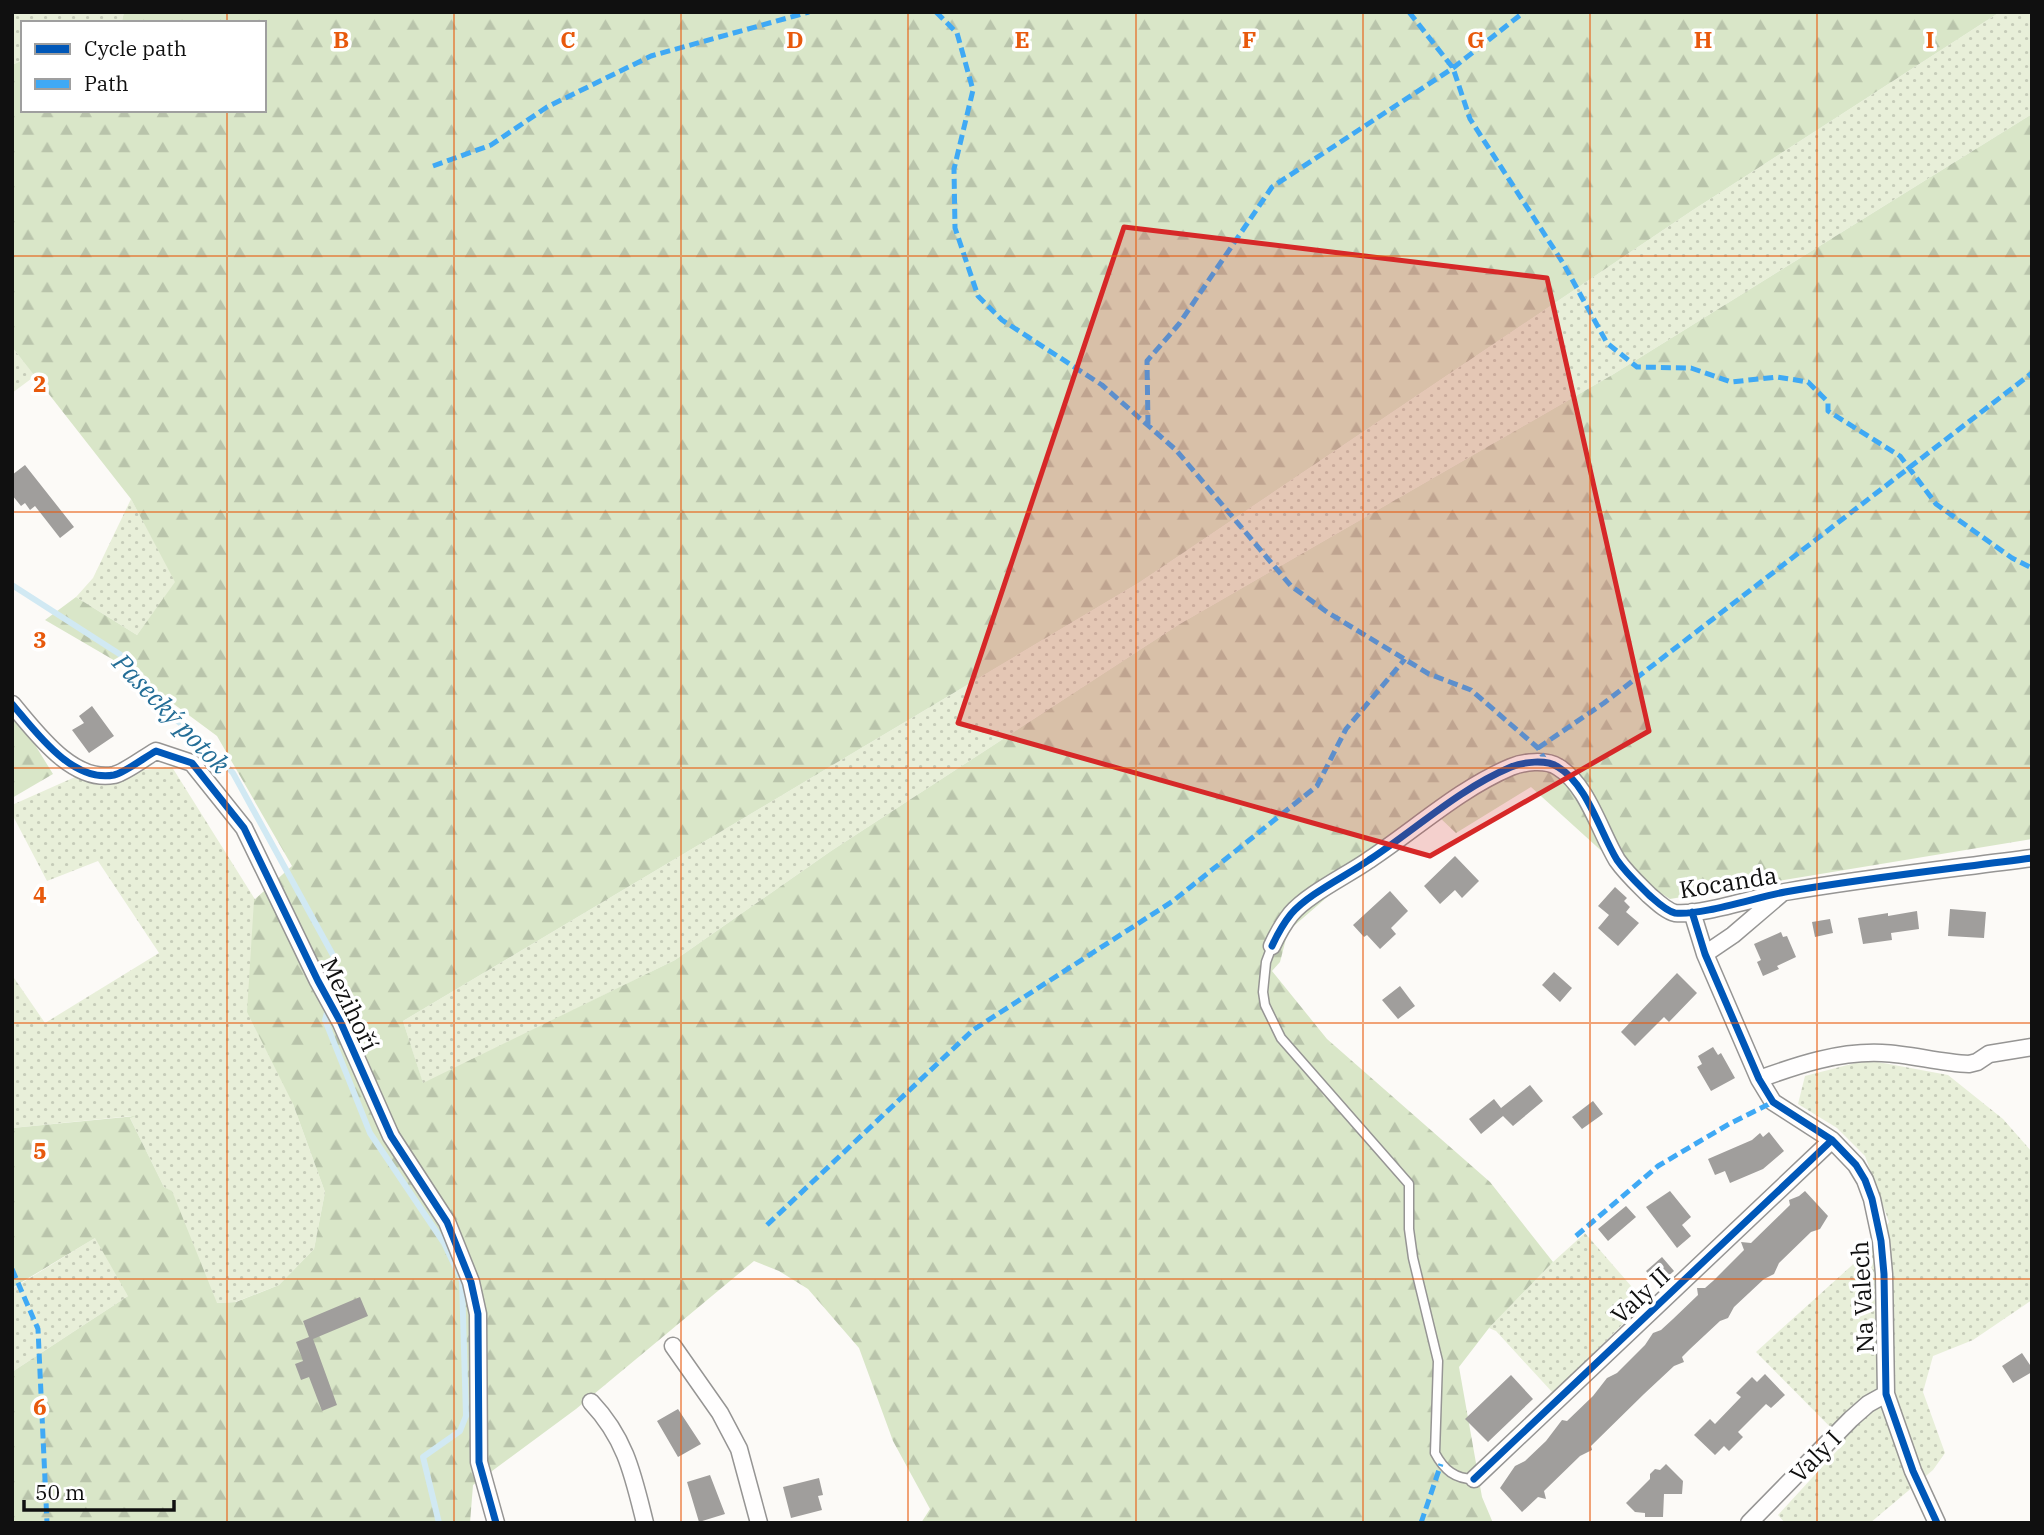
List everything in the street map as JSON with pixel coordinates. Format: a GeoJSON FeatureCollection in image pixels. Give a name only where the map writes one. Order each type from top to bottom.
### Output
{"type":"FeatureCollection","features":[{"type":"Feature","properties":{"kind":"street","name":"Mezihoří"},"geometry":{"type":"LineString","coordinates":[[12,704],[48,747],[87,774],[115,775],[156,751],[192,763],[244,828],[317,981],[341,1023],[391,1136],[447,1222],[471,1282],[478,1314],[480,1347],[479,1462],[496,1523]]}},
{"type":"Feature","properties":{"kind":"street","name":"Kocanda"},"geometry":{"type":"LineString","coordinates":[[1272,946],[1292,913],[1309,899],[1372,859],[1457,797],[1514,766],[1535,763],[1558,766],[1580,789],[1618,862],[1654,900],[1674,913],[1692,912],[1783,892],[2032,858]]}},
{"type":"Feature","properties":{"kind":"street","name":"Kocanda"},"geometry":{"type":"LineString","coordinates":[[1705,954],[1733,935],[1783,892]]}},
{"type":"Feature","properties":{"kind":"street","name":"Na Valech"},"geometry":{"type":"LineString","coordinates":[[1692,912],[1705,954],[1759,1079],[1773,1102],[1832,1140],[1856,1165],[1865,1180],[1875,1210],[1884,1274],[1886,1394],[1913,1471],[1937,1523]]}},
{"type":"Feature","properties":{"kind":"street"},"geometry":{"type":"LineString","coordinates":[[1759,1079],[1797,1065],[1860,1053],[1882,1053],[1969,1064],[1989,1054],[2032,1047]]}},
{"type":"Feature","properties":{"kind":"street","name":"Valy II"},"geometry":{"type":"LineString","coordinates":[[1474,1479],[1832,1140]]}},
{"type":"Feature","properties":{"kind":"street"},"geometry":{"type":"LineString","coordinates":[[673,1346],[720,1413],[739,1449],[760,1523]]}},
{"type":"Feature","properties":{"kind":"street","name":"Valy I"},"geometry":{"type":"LineString","coordinates":[[1749,1523],[1851,1419],[1868,1404],[1886,1394]]}},
{"type":"Feature","properties":{"kind":"street"},"geometry":{"type":"LineString","coordinates":[[591,1402],[605,1416],[623,1447],[632,1468],[645,1523]]}},
{"type":"Feature","properties":{"kind":"lane"},"geometry":{"type":"LineString","coordinates":[[1272,946],[1266,962],[1263,992],[1265,1005],[1281,1038],[1409,1184],[1409,1229],[1413,1258],[1438,1360],[1435,1453],[1450,1473],[1463,1479],[1474,1479]]}},
{"type":"Feature","properties":{"kind":"highlighted area"},"geometry":{"type":"Polygon","coordinates":[[[1124,227],[1547,278],[1649,731],[1430,856],[958,723],[1124,227]]]}},
{"type":"Feature","properties":{"kind":"green space"},"geometry":{"type":"Polygon","coordinates":[[[12,12],[124,12],[122,21],[21,21],[21,61],[12,65],[12,12]]]}},
{"type":"Feature","properties":{"kind":"green space"},"geometry":{"type":"Polygon","coordinates":[[[124,12],[2000,12],[1690,212],[1140,582],[403,1021],[423,1083],[675,960],[831,851],[1178,625],[1612,375],[2032,114],[2032,839],[1670,899],[1617,865],[1531,787],[1456,833],[1438,816],[1370,860],[1288,931],[1280,962],[1272,971],[1327,1039],[1490,1182],[1553,1262],[1489,1328],[1459,1367],[1482,1497],[1493,1523],[921,1523],[930,1509],[893,1441],[859,1348],[808,1289],[779,1271],[754,1261],[576,1409],[473,1485],[470,1523],[12,1523],[12,1372],[128,1296],[95,1238],[12,1288],[12,1128],[136,1116],[130,1118],[164,1187],[172,1191],[217,1303],[236,1302],[279,1285],[314,1249],[325,1192],[293,1104],[247,1012],[254,900],[292,866],[217,736],[117,662],[45,620],[76,597],[137,635],[175,582],[131,499],[12,347],[12,65],[21,61],[21,112],[266,112],[266,21],[122,21],[124,12]]]}},
{"type":"Feature","properties":{"kind":"green space"},"geometry":{"type":"Polygon","coordinates":[[[2000,12],[2032,12],[2032,114],[1612,375],[1178,625],[831,851],[675,960],[423,1084],[403,1021],[1140,582],[1690,212],[2000,12]]]}},
{"type":"Feature","properties":{"kind":"green space"},"geometry":{"type":"Polygon","coordinates":[[[12,347],[35,376],[12,393],[12,347]]]}},
{"type":"Feature","properties":{"kind":"green space"},"geometry":{"type":"Polygon","coordinates":[[[131,499],[176,582],[137,635],[76,597],[93,578],[131,499]]]}},
{"type":"Feature","properties":{"kind":"green space"},"geometry":{"type":"Polygon","coordinates":[[[12,718],[32,740],[53,774],[12,798],[12,718]]]}},
{"type":"Feature","properties":{"kind":"green space"},"geometry":{"type":"Polygon","coordinates":[[[172,767],[256,901],[293,1104],[325,1192],[314,1249],[279,1285],[235,1302],[216,1303],[201,1265],[128,1296],[12,1372],[12,1289],[171,1191],[164,1187],[130,1118],[132,1116],[12,1128],[12,975],[45,1023],[159,953],[98,861],[47,881],[12,814],[12,805],[75,777],[172,767]]]}},
{"type":"Feature","properties":{"kind":"green space"},"geometry":{"type":"Polygon","coordinates":[[[1867,1060],[1948,1075],[2003,1119],[2032,1152],[2032,1300],[1973,1340],[1933,1356],[1923,1392],[1945,1453],[1933,1470],[1870,1523],[1785,1523],[1778,1515],[1845,1442],[1756,1352],[1870,1249],[1889,1222],[1865,1156],[1837,1128],[1798,1104],[1805,1076],[1867,1060]]]}},
{"type":"Feature","properties":{"kind":"green space"},"geometry":{"type":"Polygon","coordinates":[[[1585,1233],[1645,1302],[1553,1393],[1496,1331],[1489,1328],[1585,1233]]]}},
{"type":"Feature","properties":{"kind":"building"},"geometry":{"type":"Polygon","coordinates":[[[25,465],[74,527],[60,538],[35,506],[30,510],[25,503],[21,506],[12,495],[12,475],[25,465]]]}},
{"type":"Feature","properties":{"kind":"building"},"geometry":{"type":"Polygon","coordinates":[[[92,706],[114,736],[89,753],[72,730],[84,723],[79,716],[92,706]]]}},
{"type":"Feature","properties":{"kind":"building"},"geometry":{"type":"Polygon","coordinates":[[[1455,856],[1479,881],[1462,898],[1455,890],[1440,904],[1424,886],[1455,856]]]}},
{"type":"Feature","properties":{"kind":"building"},"geometry":{"type":"Polygon","coordinates":[[[1615,887],[1627,898],[1624,901],[1630,907],[1626,912],[1639,923],[1618,946],[1598,928],[1609,915],[1598,906],[1615,887]]]}},
{"type":"Feature","properties":{"kind":"building"},"geometry":{"type":"Polygon","coordinates":[[[1390,891],[1408,911],[1391,928],[1396,934],[1380,949],[1353,925],[1390,891]]]}},
{"type":"Feature","properties":{"kind":"building"},"geometry":{"type":"Polygon","coordinates":[[[1950,909],[1986,912],[1984,938],[1948,936],[1950,909]]]}},
{"type":"Feature","properties":{"kind":"building"},"geometry":{"type":"Polygon","coordinates":[[[1917,911],[1919,929],[1891,933],[1892,940],[1863,944],[1858,918],[1917,911]]]}},
{"type":"Feature","properties":{"kind":"building"},"geometry":{"type":"Polygon","coordinates":[[[1830,919],[1833,933],[1815,937],[1812,922],[1830,919]]]}},
{"type":"Feature","properties":{"kind":"building"},"geometry":{"type":"Polygon","coordinates":[[[1781,932],[1783,937],[1787,936],[1796,957],[1763,976],[1757,962],[1761,960],[1754,944],[1781,932]]]}},
{"type":"Feature","properties":{"kind":"building"},"geometry":{"type":"Polygon","coordinates":[[[1554,972],[1572,988],[1560,1002],[1542,985],[1554,972]]]}},
{"type":"Feature","properties":{"kind":"building"},"geometry":{"type":"Polygon","coordinates":[[[1677,973],[1697,993],[1669,1022],[1664,1017],[1635,1046],[1621,1032],[1677,973]]]}},
{"type":"Feature","properties":{"kind":"building"},"geometry":{"type":"Polygon","coordinates":[[[1400,986],[1415,1006],[1398,1019],[1382,1000],[1400,986]]]}},
{"type":"Feature","properties":{"kind":"building"},"geometry":{"type":"Polygon","coordinates":[[[1713,1047],[1718,1055],[1721,1053],[1735,1078],[1711,1091],[1697,1067],[1702,1064],[1698,1056],[1713,1047]]]}},
{"type":"Feature","properties":{"kind":"building"},"geometry":{"type":"Polygon","coordinates":[[[1530,1085],[1543,1101],[1513,1126],[1503,1116],[1481,1134],[1469,1119],[1494,1099],[1501,1108],[1530,1085]]]}},
{"type":"Feature","properties":{"kind":"building"},"geometry":{"type":"Polygon","coordinates":[[[1593,1101],[1603,1114],[1582,1129],[1572,1117],[1593,1101]]]}},
{"type":"Feature","properties":{"kind":"building"},"geometry":{"type":"Polygon","coordinates":[[[1769,1132],[1784,1151],[1763,1169],[1730,1183],[1725,1171],[1715,1175],[1708,1159],[1752,1140],[1760,1133],[1763,1137],[1769,1132]]]}},
{"type":"Feature","properties":{"kind":"building"},"geometry":{"type":"Polygon","coordinates":[[[1670,1191],[1691,1217],[1682,1225],[1691,1236],[1677,1248],[1646,1207],[1670,1191]]]}},
{"type":"Feature","properties":{"kind":"building"},"geometry":{"type":"Polygon","coordinates":[[[1805,1191],[1828,1216],[1820,1229],[1811,1232],[1779,1263],[1774,1274],[1764,1279],[1734,1307],[1728,1318],[1720,1321],[1682,1357],[1684,1362],[1674,1366],[1591,1446],[1592,1450],[1580,1456],[1544,1491],[1546,1499],[1538,1497],[1522,1512],[1500,1488],[1515,1466],[1525,1461],[1546,1441],[1562,1420],[1567,1421],[1607,1378],[1617,1373],[1645,1345],[1653,1333],[1661,1330],[1698,1295],[1697,1288],[1705,1288],[1713,1281],[1744,1250],[1741,1242],[1751,1243],[1790,1205],[1789,1200],[1805,1191]]]}},
{"type":"Feature","properties":{"kind":"building"},"geometry":{"type":"Polygon","coordinates":[[[1626,1206],[1636,1217],[1608,1241],[1598,1229],[1626,1206]]]}},
{"type":"Feature","properties":{"kind":"building"},"geometry":{"type":"Polygon","coordinates":[[[1662,1257],[1674,1271],[1658,1285],[1646,1271],[1662,1257]]]}},
{"type":"Feature","properties":{"kind":"building"},"geometry":{"type":"Polygon","coordinates":[[[360,1297],[368,1316],[313,1339],[337,1405],[322,1411],[309,1377],[301,1380],[295,1364],[303,1361],[296,1342],[309,1337],[303,1321],[360,1297]]]}},
{"type":"Feature","properties":{"kind":"building"},"geometry":{"type":"Polygon","coordinates":[[[2022,1353],[2032,1372],[2013,1383],[2002,1366],[2022,1353]]]}},
{"type":"Feature","properties":{"kind":"building"},"geometry":{"type":"Polygon","coordinates":[[[1765,1374],[1785,1395],[1771,1408],[1766,1404],[1738,1432],[1743,1437],[1729,1451],[1724,1446],[1715,1455],[1694,1435],[1710,1419],[1715,1424],[1741,1397],[1736,1393],[1752,1377],[1757,1382],[1765,1374]]]}},
{"type":"Feature","properties":{"kind":"building"},"geometry":{"type":"Polygon","coordinates":[[[1511,1375],[1533,1399],[1488,1442],[1465,1419],[1511,1375]]]}},
{"type":"Feature","properties":{"kind":"building"},"geometry":{"type":"Polygon","coordinates":[[[678,1409],[701,1444],[678,1457],[657,1421],[678,1409]]]}},
{"type":"Feature","properties":{"kind":"building"},"geometry":{"type":"Polygon","coordinates":[[[1666,1464],[1683,1481],[1682,1494],[1664,1494],[1663,1517],[1645,1517],[1645,1513],[1635,1512],[1626,1503],[1650,1479],[1650,1474],[1655,1469],[1660,1470],[1666,1464]]]}},
{"type":"Feature","properties":{"kind":"building"},"geometry":{"type":"Polygon","coordinates":[[[710,1475],[725,1514],[699,1522],[687,1482],[710,1475]]]}},
{"type":"Feature","properties":{"kind":"building"},"geometry":{"type":"Polygon","coordinates":[[[819,1478],[823,1495],[818,1496],[822,1510],[791,1518],[783,1487],[819,1478]]]}},
{"type":"Feature","properties":{"kind":"waterway","name":"Pasecký potok"},"geometry":{"type":"LineString","coordinates":[[12,585],[121,655],[163,709],[209,747],[233,773],[334,957],[334,987],[331,998]]}},
{"type":"Feature","properties":{"kind":"waterway","name":"Pasecký potok"},"geometry":{"type":"LineString","coordinates":[[328,1009],[325,1020],[370,1133],[444,1243],[462,1281],[466,1416],[460,1431],[423,1457],[439,1523]]}},
{"type":"Feature","properties":{"kind":"marked path"},"geometry":{"type":"LineString","coordinates":[[433,166],[491,145],[547,107],[651,56],[809,12]]}},
{"type":"Feature","properties":{"kind":"marked path"},"geometry":{"type":"LineString","coordinates":[[936,12],[957,33],[973,90],[954,169],[955,228],[978,296],[1002,320],[1102,385],[1176,450],[1291,586],[1327,612],[1429,674],[1471,690],[1538,748],[1547,763]]}},
{"type":"Feature","properties":{"kind":"marked path"},"geometry":{"type":"LineString","coordinates":[[1409,12],[1453,68],[1470,119],[1563,263],[1607,343],[1637,367],[1691,368],[1731,382],[1777,377],[1808,382],[1828,402],[1828,411],[1900,456],[1936,504],[2012,558],[2032,568]]}},
{"type":"Feature","properties":{"kind":"marked path"},"geometry":{"type":"LineString","coordinates":[[1148,425],[1147,361],[1179,324],[1272,187],[1453,68],[1524,12]]}},
{"type":"Feature","properties":{"kind":"marked path"},"geometry":{"type":"LineString","coordinates":[[1538,748],[1604,703],[2032,373]]}},
{"type":"Feature","properties":{"kind":"marked path"},"geometry":{"type":"LineString","coordinates":[[767,1225],[973,1030],[1173,901],[1317,786],[1346,729],[1405,659]]}},
{"type":"Feature","properties":{"kind":"marked path"},"geometry":{"type":"LineString","coordinates":[[1576,1236],[1658,1166],[1729,1124],[1773,1102]]}},
{"type":"Feature","properties":{"kind":"marked path"},"geometry":{"type":"LineString","coordinates":[[12,1269],[38,1329],[47,1523]]}},
{"type":"Feature","properties":{"kind":"marked path"},"geometry":{"type":"LineString","coordinates":[[1421,1523],[1441,1464]]}},
{"type":"Feature","properties":{"kind":"cycle path"},"geometry":{"type":"LineString","coordinates":[[12,704],[56,753],[84,771],[114,775],[156,751],[192,763],[244,828],[341,1023],[391,1136],[447,1222],[471,1282],[478,1314],[479,1462],[496,1523]]}},
{"type":"Feature","properties":{"kind":"cycle path"},"geometry":{"type":"LineString","coordinates":[[1272,946],[1288,918],[1307,899],[1369,860],[1473,786],[1511,767],[1528,763],[1553,764],[1568,775],[1592,809],[1617,860],[1649,895],[1675,913],[1713,909],[1815,887],[2032,858]]}},
{"type":"Feature","properties":{"kind":"cycle path"},"geometry":{"type":"LineString","coordinates":[[1692,912],[1705,954],[1759,1079],[1773,1102],[1832,1140],[1856,1165],[1865,1180],[1881,1241],[1886,1394],[1913,1471],[1937,1523]]}},
{"type":"Feature","properties":{"kind":"cycle path"},"geometry":{"type":"LineString","coordinates":[[1474,1479],[1832,1140]]}}]}
